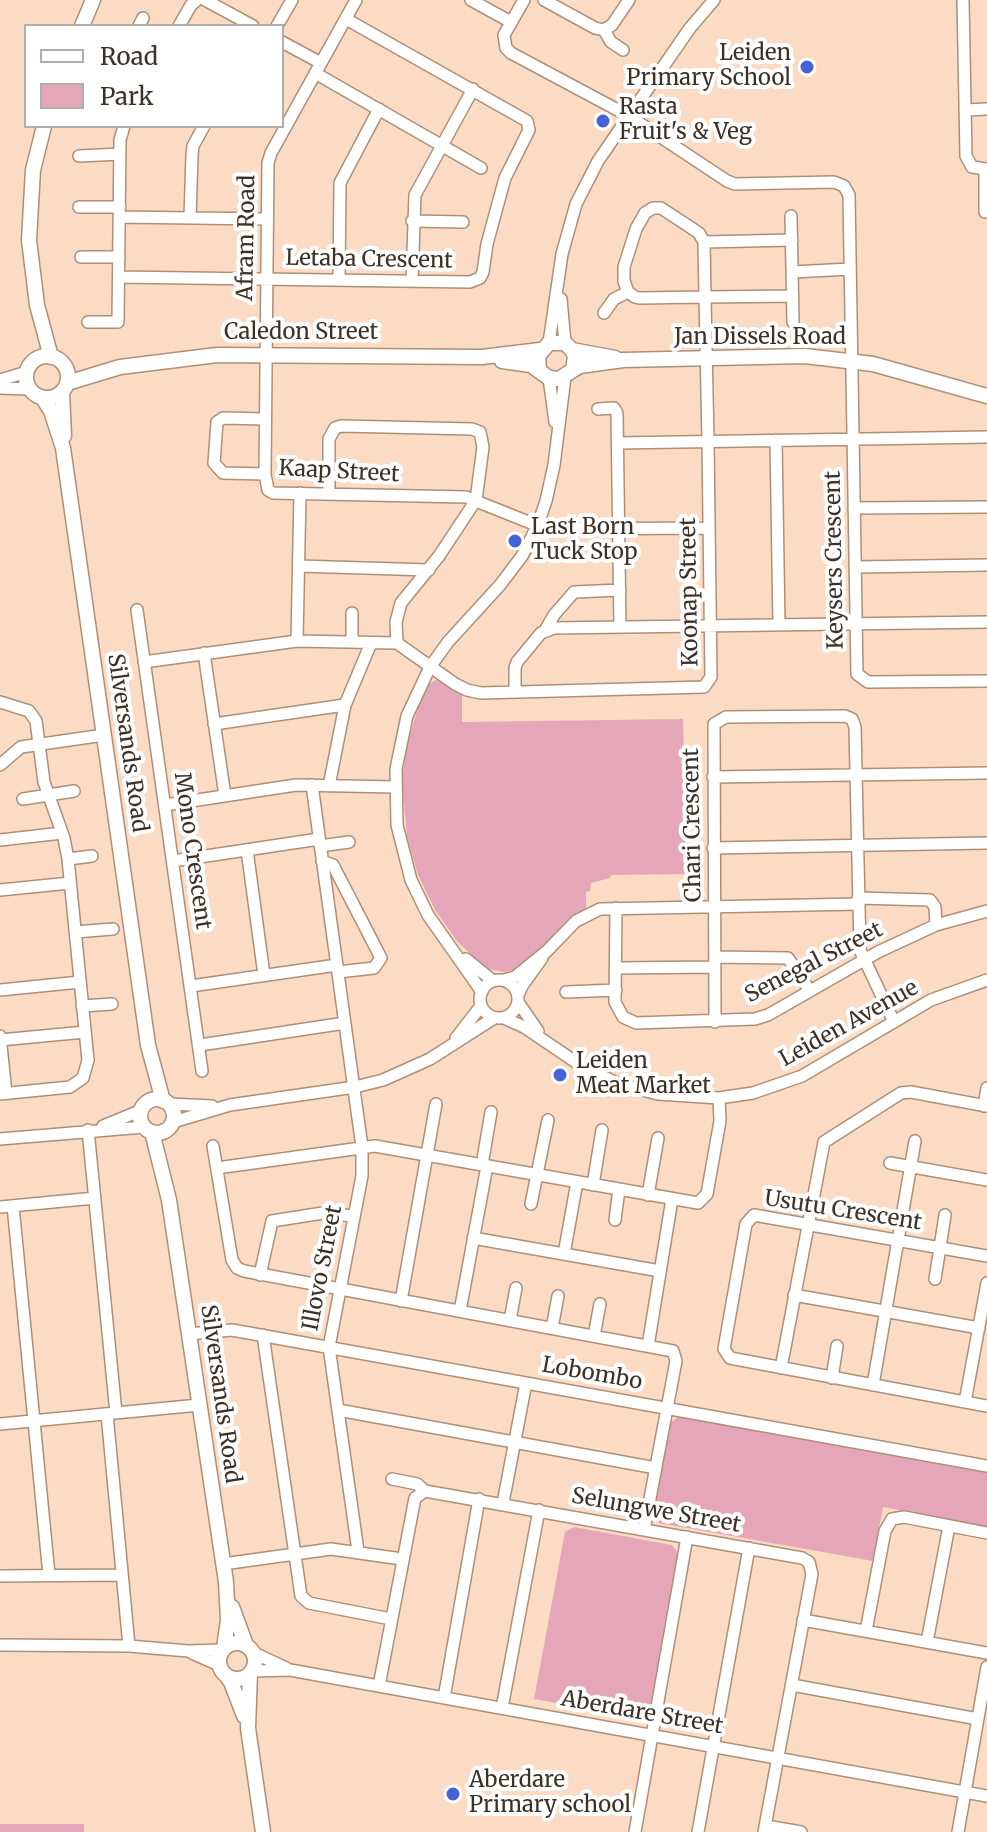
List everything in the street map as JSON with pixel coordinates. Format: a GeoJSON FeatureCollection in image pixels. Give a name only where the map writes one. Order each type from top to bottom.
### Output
{"type":"FeatureCollection","features":[{"type":"Feature","properties":{"kind":"street"},"geometry":{"type":"LineString","coordinates":[[83,24],[93,0]]}},
{"type":"Feature","properties":{"kind":"street"},"geometry":{"type":"LineString","coordinates":[[180,24],[197,0]]}},
{"type":"Feature","properties":{"kind":"street"},"geometry":{"type":"LineString","coordinates":[[205,0],[222,4],[250,24]]}},
{"type":"Feature","properties":{"kind":"street"},"geometry":{"type":"LineString","coordinates":[[278,24],[292,0]]}},
{"type":"Feature","properties":{"kind":"street","name":"Afram Road"},"geometry":{"type":"LineString","coordinates":[[287,113],[318,68],[356,0]]}},
{"type":"Feature","properties":{"kind":"street"},"geometry":{"type":"LineString","coordinates":[[471,0],[511,22]]}},
{"type":"Feature","properties":{"kind":"street"},"geometry":{"type":"LineString","coordinates":[[524,0],[504,35],[506,48],[629,116]]}},
{"type":"Feature","properties":{"kind":"street"},"geometry":{"type":"LineString","coordinates":[[544,0],[604,30],[612,25],[629,0]]}},
{"type":"Feature","properties":{"kind":"street"},"geometry":{"type":"LineString","coordinates":[[451,1044],[481,1006],[482,992],[428,915],[408,871],[397,825],[395,787],[405,725],[430,667],[522,556],[546,501],[554,465],[556,373],[538,356],[544,346],[565,240],[576,204],[598,161],[690,28],[714,0]]}},
{"type":"Feature","properties":{"kind":"street"},"geometry":{"type":"LineString","coordinates":[[963,0],[967,161],[972,167],[986,169],[985,212]]}},
{"type":"Feature","properties":{"kind":"street","name":"Letaba Crescent"},"geometry":{"type":"LineString","coordinates":[[119,277],[470,282],[482,275],[505,178],[529,130],[528,124],[473,89],[346,19]]}},
{"type":"Feature","properties":{"kind":"street"},"geometry":{"type":"LineString","coordinates":[[604,30],[611,42],[623,50]]}},
{"type":"Feature","properties":{"kind":"street"},"geometry":{"type":"LineString","coordinates":[[284,43],[379,109],[481,168]]}},
{"type":"Feature","properties":{"kind":"street"},"geometry":{"type":"LineString","coordinates":[[412,281],[415,195],[473,89]]}},
{"type":"Feature","properties":{"kind":"street"},"geometry":{"type":"LineString","coordinates":[[339,280],[340,183],[379,109]]}},
{"type":"Feature","properties":{"kind":"street"},"geometry":{"type":"LineString","coordinates":[[965,110],[987,109]]}},
{"type":"Feature","properties":{"kind":"street","name":"Keysers Crescent"},"geometry":{"type":"LineString","coordinates":[[629,116],[731,183],[834,182],[842,184],[849,195],[856,669],[864,681],[987,681]]}},
{"type":"Feature","properties":{"kind":"street"},"geometry":{"type":"LineString","coordinates":[[0,388],[56,396],[65,388],[68,373],[57,360],[37,305],[31,270],[29,225],[33,170],[44,128]]}},
{"type":"Feature","properties":{"kind":"street"},"geometry":{"type":"LineString","coordinates":[[88,322],[118,322],[120,154],[124,128]]}},
{"type":"Feature","properties":{"kind":"street"},"geometry":{"type":"LineString","coordinates":[[190,218],[193,146],[203,128]]}},
{"type":"Feature","properties":{"kind":"street","name":"Afram Road"},"geometry":{"type":"LineString","coordinates":[[266,355],[268,163],[281,128]]}},
{"type":"Feature","properties":{"kind":"street"},"geometry":{"type":"LineString","coordinates":[[79,156],[120,154]]}},
{"type":"Feature","properties":{"kind":"street"},"geometry":{"type":"LineString","coordinates":[[79,207],[190,218],[266,219]]}},
{"type":"Feature","properties":{"kind":"street"},"geometry":{"type":"LineString","coordinates":[[705,297],[704,242],[699,233],[665,210],[649,210],[636,229],[624,267],[628,292],[639,298],[793,296]]}},
{"type":"Feature","properties":{"kind":"street"},"geometry":{"type":"LineString","coordinates":[[791,216],[793,322]]}},
{"type":"Feature","properties":{"kind":"street"},"geometry":{"type":"LineString","coordinates":[[412,221],[463,222]]}},
{"type":"Feature","properties":{"kind":"street"},"geometry":{"type":"LineString","coordinates":[[704,242],[792,240]]}},
{"type":"Feature","properties":{"kind":"street"},"geometry":{"type":"LineString","coordinates":[[81,257],[119,257]]}},
{"type":"Feature","properties":{"kind":"street"},"geometry":{"type":"LineString","coordinates":[[792,272],[850,269]]}},
{"type":"Feature","properties":{"kind":"street"},"geometry":{"type":"LineString","coordinates":[[556,373],[575,356],[569,346],[559,282]]}},
{"type":"Feature","properties":{"kind":"street"},"geometry":{"type":"LineString","coordinates":[[604,313],[614,299],[628,292]]}},
{"type":"Feature","properties":{"kind":"street","name":"Koonap Street"},"geometry":{"type":"LineString","coordinates":[[430,667],[467,690],[481,693],[699,688],[707,684],[711,677],[711,626],[705,297]]}},
{"type":"Feature","properties":{"kind":"street"},"geometry":{"type":"LineString","coordinates":[[36,393],[30,367],[36,358],[37,305]]}},
{"type":"Feature","properties":{"kind":"street","name":"Caledon Street"},"geometry":{"type":"LineString","coordinates":[[482,357],[544,346],[569,346]]}},
{"type":"Feature","properties":{"kind":"street","name":"Jan Dissels Road"},"geometry":{"type":"LineString","coordinates":[[569,346],[623,360]]}},
{"type":"Feature","properties":{"kind":"street","name":"Kaap Street"},"geometry":{"type":"LineString","coordinates":[[266,355],[265,474],[268,490],[273,493],[476,500],[537,527]]}},
{"type":"Feature","properties":{"kind":"street","name":"Caledon Street"},"geometry":{"type":"LineString","coordinates":[[57,360],[80,367],[120,367],[195,356],[482,357],[531,365],[556,373]]}},
{"type":"Feature","properties":{"kind":"street","name":"Jan Dissels Road"},"geometry":{"type":"LineString","coordinates":[[556,373],[623,360],[805,356],[853,360],[987,396]]}},
{"type":"Feature","properties":{"kind":"street"},"geometry":{"type":"LineString","coordinates":[[0,380],[30,367],[42,357],[57,360]]}},
{"type":"Feature","properties":{"kind":"street","name":"Caledon Street"},"geometry":{"type":"LineString","coordinates":[[65,388],[120,367]]}},
{"type":"Feature","properties":{"kind":"street","name":"Silversands Road"},"geometry":{"type":"LineString","coordinates":[[63,448],[65,388]]}},
{"type":"Feature","properties":{"kind":"street","name":"Silversands Road"},"geometry":{"type":"LineString","coordinates":[[36,393],[51,411],[63,448],[148,1045],[148,1093],[143,1108]]}},
{"type":"Feature","properties":{"kind":"street"},"geometry":{"type":"LineString","coordinates":[[598,409],[616,410],[620,627]]}},
{"type":"Feature","properties":{"kind":"street"},"geometry":{"type":"LineString","coordinates":[[265,419],[223,418],[217,422],[214,429],[214,463],[223,473],[265,474]]}},
{"type":"Feature","properties":{"kind":"street"},"geometry":{"type":"LineString","coordinates":[[329,494],[329,439],[335,428],[472,429],[480,432],[483,447],[476,500],[429,570],[401,603],[396,622],[397,643]]}},
{"type":"Feature","properties":{"kind":"street"},"geometry":{"type":"LineString","coordinates":[[618,443],[987,437]]}},
{"type":"Feature","properties":{"kind":"street"},"geometry":{"type":"LineString","coordinates":[[776,440],[779,625]]}},
{"type":"Feature","properties":{"kind":"street"},"geometry":{"type":"LineString","coordinates":[[297,641],[300,493]]}},
{"type":"Feature","properties":{"kind":"street"},"geometry":{"type":"LineString","coordinates":[[854,508],[987,507]]}},
{"type":"Feature","properties":{"kind":"street"},"geometry":{"type":"LineString","coordinates":[[537,527],[554,530],[709,528]]}},
{"type":"Feature","properties":{"kind":"street"},"geometry":{"type":"LineString","coordinates":[[855,567],[987,565]]}},
{"type":"Feature","properties":{"kind":"street"},"geometry":{"type":"LineString","coordinates":[[299,566],[429,570]]}},
{"type":"Feature","properties":{"kind":"street"},"geometry":{"type":"LineString","coordinates":[[515,692],[517,662],[574,592],[620,590]]}},
{"type":"Feature","properties":{"kind":"street","name":"Mono Crescent"},"geometry":{"type":"LineString","coordinates":[[137,610],[202,1071]]}},
{"type":"Feature","properties":{"kind":"street"},"geometry":{"type":"LineString","coordinates":[[352,613],[352,642]]}},
{"type":"Feature","properties":{"kind":"street"},"geometry":{"type":"LineString","coordinates":[[546,629],[987,622]]}},
{"type":"Feature","properties":{"kind":"street"},"geometry":{"type":"LineString","coordinates":[[144,662],[297,641],[397,643],[430,667]]}},
{"type":"Feature","properties":{"kind":"street"},"geometry":{"type":"LineString","coordinates":[[329,786],[345,705],[371,643]]}},
{"type":"Feature","properties":{"kind":"street"},"geometry":{"type":"LineString","coordinates":[[204,653],[225,796]]}},
{"type":"Feature","properties":{"kind":"street"},"geometry":{"type":"LineString","coordinates":[[0,702],[34,715],[47,794],[68,859],[70,883],[85,1032],[88,1065],[83,1078],[70,1087],[3,1094],[0,1038],[85,1032]]}},
{"type":"Feature","properties":{"kind":"street"},"geometry":{"type":"LineString","coordinates":[[214,724],[345,705]]}},
{"type":"Feature","properties":{"kind":"street","name":"Chari Crescent"},"geometry":{"type":"LineString","coordinates":[[715,1022],[712,728],[717,720],[726,717],[847,716],[855,724],[859,944],[863,961]]}},
{"type":"Feature","properties":{"kind":"street"},"geometry":{"type":"LineString","coordinates":[[0,765],[16,750],[104,735]]}},
{"type":"Feature","properties":{"kind":"street"},"geometry":{"type":"LineString","coordinates":[[713,777],[987,773]]}},
{"type":"Feature","properties":{"kind":"street"},"geometry":{"type":"LineString","coordinates":[[165,805],[296,785],[395,787]]}},
{"type":"Feature","properties":{"kind":"street","name":"Illovo Street"},"geometry":{"type":"LineString","coordinates":[[312,785],[362,1147],[362,1176],[329,1347],[358,1551]]}},
{"type":"Feature","properties":{"kind":"street"},"geometry":{"type":"LineString","coordinates":[[23,799],[74,791]]}},
{"type":"Feature","properties":{"kind":"street"},"geometry":{"type":"LineString","coordinates":[[0,840],[62,833]]}},
{"type":"Feature","properties":{"kind":"street"},"geometry":{"type":"LineString","coordinates":[[173,861],[247,850],[349,842]]}},
{"type":"Feature","properties":{"kind":"street"},"geometry":{"type":"LineString","coordinates":[[713,848],[987,843]]}},
{"type":"Feature","properties":{"kind":"street"},"geometry":{"type":"LineString","coordinates":[[247,850],[264,975]]}},
{"type":"Feature","properties":{"kind":"street"},"geometry":{"type":"LineString","coordinates":[[68,859],[92,856]]}},
{"type":"Feature","properties":{"kind":"street"},"geometry":{"type":"LineString","coordinates":[[191,986],[264,975],[374,968],[381,958],[333,865],[322,861]]}},
{"type":"Feature","properties":{"kind":"street"},"geometry":{"type":"LineString","coordinates":[[0,890],[70,883]]}},
{"type":"Feature","properties":{"kind":"street"},"geometry":{"type":"LineString","coordinates":[[482,992],[498,981],[515,977],[582,917],[600,909],[930,900],[935,907],[936,925]]}},
{"type":"Feature","properties":{"kind":"street","name":"Senegal Street"},"geometry":{"type":"LineString","coordinates":[[616,908],[615,1002],[619,1013],[632,1022],[715,1022],[768,1015],[863,961],[936,925],[987,911]]}},
{"type":"Feature","properties":{"kind":"street"},"geometry":{"type":"LineString","coordinates":[[75,932],[113,929]]}},
{"type":"Feature","properties":{"kind":"street"},"geometry":{"type":"LineString","coordinates":[[450,946],[498,981],[513,986],[518,999]]}},
{"type":"Feature","properties":{"kind":"street"},"geometry":{"type":"LineString","coordinates":[[92,1130],[143,1108],[153,1100],[230,1105],[355,1087],[397,1075],[513,1012],[522,986],[547,951]]}},
{"type":"Feature","properties":{"kind":"street"},"geometry":{"type":"LineString","coordinates":[[616,968],[788,958],[810,991]]}},
{"type":"Feature","properties":{"kind":"street"},"geometry":{"type":"LineString","coordinates":[[863,961],[894,1022]]}},
{"type":"Feature","properties":{"kind":"street","name":"Leiden Avenue"},"geometry":{"type":"LineString","coordinates":[[499,1018],[527,1028],[583,1067],[629,1087],[678,1097],[719,1098],[753,1093],[802,1076],[949,992],[987,980]]}},
{"type":"Feature","properties":{"kind":"street"},"geometry":{"type":"LineString","coordinates":[[0,990],[80,982]]}},
{"type":"Feature","properties":{"kind":"street"},"geometry":{"type":"LineString","coordinates":[[566,992],[616,990]]}},
{"type":"Feature","properties":{"kind":"street","name":"Leiden Avenue"},"geometry":{"type":"LineString","coordinates":[[518,999],[549,1044]]}},
{"type":"Feature","properties":{"kind":"street"},"geometry":{"type":"LineString","coordinates":[[82,1006],[112,1004]]}},
{"type":"Feature","properties":{"kind":"street"},"geometry":{"type":"LineString","coordinates":[[481,1006],[499,1018]]}},
{"type":"Feature","properties":{"kind":"street"},"geometry":{"type":"LineString","coordinates":[[200,1045],[345,1023]]}},
{"type":"Feature","properties":{"kind":"street","name":"Silversands Road"},"geometry":{"type":"LineString","coordinates":[[148,1045],[166,1103]]}},
{"type":"Feature","properties":{"kind":"street"},"geometry":{"type":"LineString","coordinates":[[781,1368],[821,1149],[829,1136],[901,1093],[911,1092],[985,1106],[987,1088]]}},
{"type":"Feature","properties":{"kind":"street"},"geometry":{"type":"LineString","coordinates":[[217,1168],[375,1146],[698,1203],[706,1198],[720,1121],[719,1098]]}},
{"type":"Feature","properties":{"kind":"street"},"geometry":{"type":"LineString","coordinates":[[166,1103],[173,1113],[170,1126]]}},
{"type":"Feature","properties":{"kind":"street"},"geometry":{"type":"LineString","coordinates":[[401,1301],[436,1104]]}},
{"type":"Feature","properties":{"kind":"street"},"geometry":{"type":"LineString","coordinates":[[0,1139],[92,1130],[148,1130],[161,1133],[170,1126],[230,1105]]}},
{"type":"Feature","properties":{"kind":"street"},"geometry":{"type":"LineString","coordinates":[[143,1108],[140,1119],[148,1130]]}},
{"type":"Feature","properties":{"kind":"street"},"geometry":{"type":"LineString","coordinates":[[460,1311],[491,1112]]}},
{"type":"Feature","properties":{"kind":"street"},"geometry":{"type":"LineString","coordinates":[[531,1204],[548,1120]]}},
{"type":"Feature","properties":{"kind":"street","name":"Silversands Road"},"geometry":{"type":"LineString","coordinates":[[169,1200],[170,1126]]}},
{"type":"Feature","properties":{"kind":"street"},"geometry":{"type":"LineString","coordinates":[[92,1130],[121,1575],[129,1646]]}},
{"type":"Feature","properties":{"kind":"street","name":"Silversands Road"},"geometry":{"type":"LineString","coordinates":[[148,1130],[169,1200],[223,1564],[228,1630],[222,1659],[248,1728]]}},
{"type":"Feature","properties":{"kind":"street"},"geometry":{"type":"LineString","coordinates":[[593,1185],[602,1130]]}},
{"type":"Feature","properties":{"kind":"street"},"geometry":{"type":"LineString","coordinates":[[648,1195],[658,1138]]}},
{"type":"Feature","properties":{"kind":"street"},"geometry":{"type":"LineString","coordinates":[[873,1385],[915,1141]]}},
{"type":"Feature","properties":{"kind":"street"},"geometry":{"type":"LineString","coordinates":[[213,1146],[232,1260],[237,1268],[260,1275],[670,1349],[677,1357],[644,1530]]}},
{"type":"Feature","properties":{"kind":"street"},"geometry":{"type":"LineString","coordinates":[[890,1163],[987,1180]]}},
{"type":"Feature","properties":{"kind":"street"},"geometry":{"type":"LineString","coordinates":[[564,1254],[577,1182]]}},
{"type":"Feature","properties":{"kind":"street"},"geometry":{"type":"LineString","coordinates":[[615,1220],[619,1189]]}},
{"type":"Feature","properties":{"kind":"street"},"geometry":{"type":"LineString","coordinates":[[49,1575],[35,1420],[6,1206],[95,1198]]}},
{"type":"Feature","properties":{"kind":"street"},"geometry":{"type":"LineString","coordinates":[[648,1346],[672,1199]]}},
{"type":"Feature","properties":{"kind":"street"},"geometry":{"type":"LineString","coordinates":[[260,1275],[272,1221],[323,1213],[353,1216]]}},
{"type":"Feature","properties":{"kind":"street","name":"Usutu Crescent"},"geometry":{"type":"LineString","coordinates":[[987,1256],[760,1215],[749,1219],[724,1346],[724,1353],[730,1358],[987,1406]]}},
{"type":"Feature","properties":{"kind":"street","name":"Usutu Crescent"},"geometry":{"type":"LineString","coordinates":[[935,1279],[945,1215]]}},
{"type":"Feature","properties":{"kind":"street"},"geometry":{"type":"LineString","coordinates":[[473,1238],[660,1271]]}},
{"type":"Feature","properties":{"kind":"street"},"geometry":{"type":"LineString","coordinates":[[965,1402],[987,1283]]}},
{"type":"Feature","properties":{"kind":"street"},"geometry":{"type":"LineString","coordinates":[[510,1320],[516,1288]]}},
{"type":"Feature","properties":{"kind":"street"},"geometry":{"type":"LineString","coordinates":[[794,1295],[979,1328]]}},
{"type":"Feature","properties":{"kind":"street"},"geometry":{"type":"LineString","coordinates":[[552,1328],[558,1296]]}},
{"type":"Feature","properties":{"kind":"street"},"geometry":{"type":"LineString","coordinates":[[594,1336],[600,1304]]}},
{"type":"Feature","properties":{"kind":"street","name":"Lobombo"},"geometry":{"type":"LineString","coordinates":[[189,1334],[227,1329],[987,1466]]}},
{"type":"Feature","properties":{"kind":"street"},"geometry":{"type":"LineString","coordinates":[[263,1335],[299,1591],[304,1601],[391,1619]]}},
{"type":"Feature","properties":{"kind":"street"},"geometry":{"type":"LineString","coordinates":[[832,1378],[837,1346]]}},
{"type":"Feature","properties":{"kind":"street"},"geometry":{"type":"LineString","coordinates":[[503,1503],[526,1383]]}},
{"type":"Feature","properties":{"kind":"street"},"geometry":{"type":"LineString","coordinates":[[0,1424],[199,1405]]}},
{"type":"Feature","properties":{"kind":"street"},"geometry":{"type":"LineString","coordinates":[[338,1410],[656,1468]]}},
{"type":"Feature","properties":{"kind":"street","name":"Selungwe Street"},"geometry":{"type":"LineString","coordinates":[[392,1479],[417,1484],[425,1491],[749,1548],[809,1562],[812,1574],[765,1829]]}},
{"type":"Feature","properties":{"kind":"street"},"geometry":{"type":"LineString","coordinates":[[379,1686],[415,1498],[425,1491]]}},
{"type":"Feature","properties":{"kind":"street"},"geometry":{"type":"LineString","coordinates":[[444,1698],[479,1499]]}},
{"type":"Feature","properties":{"kind":"street"},"geometry":{"type":"LineString","coordinates":[[502,1708],[539,1510]]}},
{"type":"Feature","properties":{"kind":"street"},"geometry":{"type":"LineString","coordinates":[[866,1631],[889,1522],[904,1517],[987,1533]]}},
{"type":"Feature","properties":{"kind":"street"},"geometry":{"type":"LineString","coordinates":[[927,1642],[949,1526]]}},
{"type":"Feature","properties":{"kind":"street"},"geometry":{"type":"LineString","coordinates":[[635,1832],[687,1537]]}},
{"type":"Feature","properties":{"kind":"street"},"geometry":{"type":"LineString","coordinates":[[698,1832],[749,1548]]}},
{"type":"Feature","properties":{"kind":"street"},"geometry":{"type":"LineString","coordinates":[[223,1564],[331,1549],[402,1559]]}},
{"type":"Feature","properties":{"kind":"street"},"geometry":{"type":"LineString","coordinates":[[0,1576],[121,1575]]}},
{"type":"Feature","properties":{"kind":"street","name":"Silversands Road"},"geometry":{"type":"LineString","coordinates":[[227,1596],[249,1648]]}},
{"type":"Feature","properties":{"kind":"street"},"geometry":{"type":"LineString","coordinates":[[803,1620],[987,1653]]}},
{"type":"Feature","properties":{"kind":"street"},"geometry":{"type":"LineString","coordinates":[[0,1645],[129,1646],[188,1651],[222,1659],[240,1678],[250,1672],[255,1660],[249,1648],[232,1643],[222,1659]]}},
{"type":"Feature","properties":{"kind":"street","name":"Aberdare Street"},"geometry":{"type":"LineString","coordinates":[[249,1648],[290,1670]]}},
{"type":"Feature","properties":{"kind":"street"},"geometry":{"type":"LineString","coordinates":[[958,1832],[987,1667]]}},
{"type":"Feature","properties":{"kind":"street","name":"Aberdare Street"},"geometry":{"type":"LineString","coordinates":[[250,1672],[290,1670],[987,1796]]}},
{"type":"Feature","properties":{"kind":"street","name":"Silversands Road"},"geometry":{"type":"LineString","coordinates":[[250,1672],[248,1728],[263,1832]]}},
{"type":"Feature","properties":{"kind":"street"},"geometry":{"type":"LineString","coordinates":[[792,1685],[978,1719]]}},
{"type":"Feature","properties":{"kind":"street"},"geometry":{"type":"LineString","coordinates":[[765,1829],[801,1832]]}},
{"type":"Feature","properties":{"kind":"green space"},"geometry":{"type":"Polygon","coordinates":[[[436,680],[443,680],[462,692],[462,722],[683,719],[686,874],[611,875],[610,878],[591,883],[590,891],[586,892],[586,910],[526,962],[504,972],[485,968],[457,941],[435,910],[418,875],[407,837],[402,779],[408,740],[423,693],[436,680]]]}},
{"type":"Feature","properties":{"kind":"green space"},"geometry":{"type":"Polygon","coordinates":[[[678,1417],[987,1471],[987,1526],[883,1507],[873,1561],[659,1523],[653,1515],[670,1423],[678,1417]]]}},
{"type":"Feature","properties":{"kind":"green space"},"geometry":{"type":"Polygon","coordinates":[[[574,1527],[672,1545],[678,1553],[651,1708],[641,1718],[534,1699],[565,1532],[574,1527]]]}},
{"type":"Feature","properties":{"kind":"green space"},"geometry":{"type":"Polygon","coordinates":[[[0,1824],[84,1824],[84,1832],[0,1832],[0,1824]]]}},
{"type":"Feature","properties":{"kind":"place","name":"Leiden Primary School"},"geometry":{"type":"Point","coordinates":[807,67]}},
{"type":"Feature","properties":{"kind":"place","name":"Rasta Fruit's & Veg"},"geometry":{"type":"Point","coordinates":[603,121]}},
{"type":"Feature","properties":{"kind":"place","name":"Last Born Tuck Stop"},"geometry":{"type":"Point","coordinates":[515,541]}},
{"type":"Feature","properties":{"kind":"place","name":"Leiden Meat Market"},"geometry":{"type":"Point","coordinates":[560,1075]}},
{"type":"Feature","properties":{"kind":"place","name":"Aberdare Primary school"},"geometry":{"type":"Point","coordinates":[453,1794]}}]}
